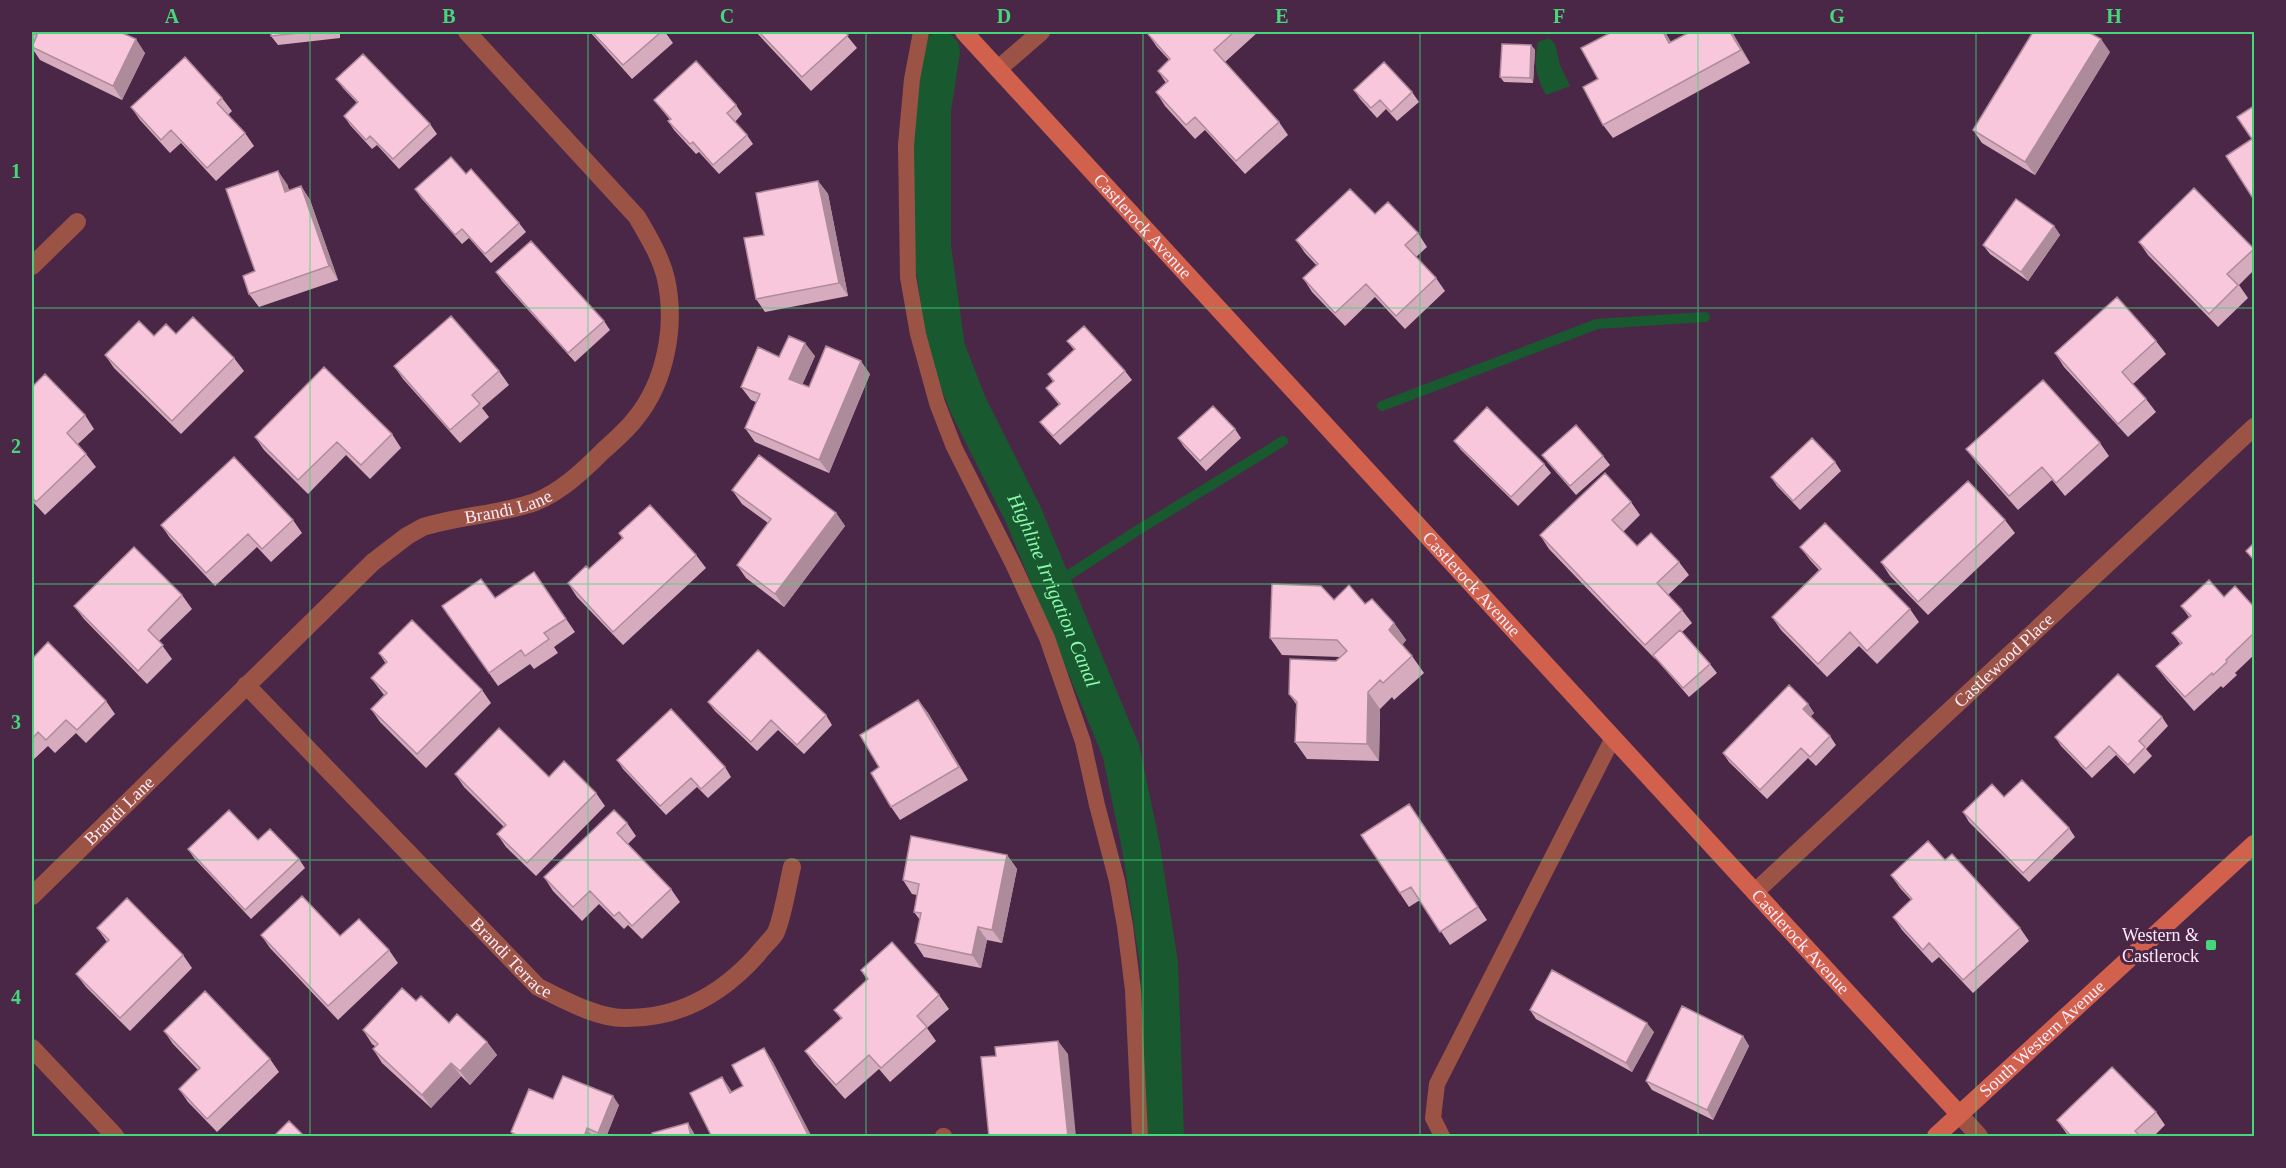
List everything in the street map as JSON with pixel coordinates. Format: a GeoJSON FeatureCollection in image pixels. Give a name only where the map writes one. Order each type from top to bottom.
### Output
{"type":"FeatureCollection","features":[{"type":"Feature","properties":{"kind":"street","name":"Brandi Lane"},"geometry":{"type":"LineString","coordinates":[[32,896],[373,562],[407,536],[423,527],[533,502],[552,494],[576,476],[636,418],[652,394],[663,367],[668,337],[669,309],[666,279],[648,236],[637,217],[467,32]]}},
{"type":"Feature","properties":{"kind":"street","name":"Castlerock Avenue"},"geometry":{"type":"LineString","coordinates":[[964,32],[1979,1137]]}},
{"type":"Feature","properties":{"kind":"street"},"geometry":{"type":"LineString","coordinates":[[998,69],[1041,32]]}},
{"type":"Feature","properties":{"kind":"street"},"geometry":{"type":"LineString","coordinates":[[32,266],[76,222]]}},
{"type":"Feature","properties":{"kind":"street","name":"Castlewood Place"},"geometry":{"type":"LineString","coordinates":[[1755,892],[2254,427]]}},
{"type":"Feature","properties":{"kind":"street","name":"Brandi Terrace"},"geometry":{"type":"LineString","coordinates":[[246,685],[538,987],[580,1008],[623,1018],[667,1013],[699,1003],[725,986],[745,968],[776,932],[792,867]]}},
{"type":"Feature","properties":{"kind":"street","name":"South Western Avenue"},"geometry":{"type":"LineString","coordinates":[[1936,1137],[2254,844]]}},
{"type":"Feature","properties":{"kind":"street"},"geometry":{"type":"LineString","coordinates":[[32,1048],[115,1137]]}},
{"type":"Feature","properties":{"kind":"lane"},"geometry":{"type":"LineString","coordinates":[[921,32],[912,79],[906,145],[909,277],[918,334],[937,403],[954,447],[1047,638],[1083,742],[1117,881],[1125,926],[1133,990],[1140,1137]]}},
{"type":"Feature","properties":{"kind":"lane"},"geometry":{"type":"LineString","coordinates":[[1442,1137],[1433,1118],[1437,1084],[1613,738]]}},
{"type":"Feature","properties":{"kind":"shaded area"},"geometry":{"type":"Polygon","coordinates":[[[1549,38],[1555,44],[1560,65],[1570,86],[1546,95],[1536,69],[1536,57],[1538,42],[1549,38]]]}},
{"type":"Feature","properties":{"kind":"building"},"geometry":{"type":"Polygon","coordinates":[[[32,32],[120,32],[136,39],[113,86],[32,47],[37,35],[32,32]]]}},
{"type":"Feature","properties":{"kind":"building"},"geometry":{"type":"Polygon","coordinates":[[[271,32],[309,32],[271,36],[271,32]]]}},
{"type":"Feature","properties":{"kind":"building"},"geometry":{"type":"Polygon","coordinates":[[[592,32],[661,32],[623,65],[592,32]]]}},
{"type":"Feature","properties":{"kind":"building"},"geometry":{"type":"Polygon","coordinates":[[[759,32],[844,32],[848,35],[802,77],[759,32]]]}},
{"type":"Feature","properties":{"kind":"building"},"geometry":{"type":"Polygon","coordinates":[[[1151,32],[1234,32],[1214,50],[1279,122],[1236,161],[1195,117],[1186,125],[1156,92],[1168,81],[1158,71],[1170,59],[1148,34],[1151,32]]]}},
{"type":"Feature","properties":{"kind":"building"},"geometry":{"type":"Polygon","coordinates":[[[1612,32],[1663,32],[1669,43],[1690,32],[1730,32],[1741,50],[1603,125],[1583,87],[1598,79],[1581,48],[1612,32]]]}},
{"type":"Feature","properties":{"kind":"building"},"geometry":{"type":"Polygon","coordinates":[[[2033,32],[2088,32],[2101,39],[2025,162],[1973,130],[2033,32]]]}},
{"type":"Feature","properties":{"kind":"building"},"geometry":{"type":"Polygon","coordinates":[[[1502,44],[1531,45],[1530,78],[1500,77],[1502,44]]]}},
{"type":"Feature","properties":{"kind":"building"},"geometry":{"type":"Polygon","coordinates":[[[363,54],[430,124],[393,159],[370,136],[366,140],[344,116],[358,102],[336,79],[363,54]]]}},
{"type":"Feature","properties":{"kind":"building"},"geometry":{"type":"Polygon","coordinates":[[[185,57],[222,98],[217,103],[245,133],[207,168],[171,130],[161,140],[131,107],[185,57]]]}},
{"type":"Feature","properties":{"kind":"building"},"geometry":{"type":"Polygon","coordinates":[[[696,61],[736,105],[727,113],[747,135],[713,165],[693,142],[690,144],[668,121],[671,119],[654,100],[696,61]]]}},
{"type":"Feature","properties":{"kind":"building"},"geometry":{"type":"Polygon","coordinates":[[[1384,62],[1412,92],[1391,112],[1380,100],[1371,108],[1354,90],[1384,62]]]}},
{"type":"Feature","properties":{"kind":"building"},"geometry":{"type":"Polygon","coordinates":[[[2254,106],[2254,200],[2226,156],[2252,139],[2237,117],[2254,106]]]}},
{"type":"Feature","properties":{"kind":"building"},"geometry":{"type":"Polygon","coordinates":[[[451,157],[466,174],[471,169],[519,223],[485,254],[462,229],[455,235],[415,189],[451,157]]]}},
{"type":"Feature","properties":{"kind":"building"},"geometry":{"type":"Polygon","coordinates":[[[278,171],[285,192],[301,186],[329,266],[249,294],[243,276],[255,271],[226,189],[278,171]]]}},
{"type":"Feature","properties":{"kind":"building"},"geometry":{"type":"Polygon","coordinates":[[[818,181],[839,283],[756,299],[744,238],[764,235],[756,193],[818,181]]]}},
{"type":"Feature","properties":{"kind":"building"},"geometry":{"type":"Polygon","coordinates":[[[2194,188],[2254,249],[2227,274],[2238,285],[2209,314],[2139,242],[2194,188]]]}},
{"type":"Feature","properties":{"kind":"building"},"geometry":{"type":"Polygon","coordinates":[[[1350,189],[1375,214],[1388,202],[1418,233],[1405,245],[1436,278],[1396,316],[1366,284],[1335,313],[1303,278],[1318,264],[1296,240],[1350,189]]]}},
{"type":"Feature","properties":{"kind":"building"},"geometry":{"type":"Polygon","coordinates":[[[2016,199],[2054,226],[2021,272],[1983,245],[2016,199]]]}},
{"type":"Feature","properties":{"kind":"building"},"geometry":{"type":"Polygon","coordinates":[[[531,241],[604,321],[568,353],[496,272],[531,241]]]}},
{"type":"Feature","properties":{"kind":"building"},"geometry":{"type":"Polygon","coordinates":[[[2117,297],[2156,341],[2122,372],[2146,399],[2118,424],[2055,353],[2117,297]]]}},
{"type":"Feature","properties":{"kind":"building"},"geometry":{"type":"Polygon","coordinates":[[[451,316],[499,371],[472,395],[480,404],[450,430],[394,366],[451,316]]]}},
{"type":"Feature","properties":{"kind":"building"},"geometry":{"type":"Polygon","coordinates":[[[193,317],[234,358],[172,421],[105,355],[139,321],[154,336],[166,324],[176,334],[193,317]]]}},
{"type":"Feature","properties":{"kind":"building"},"geometry":{"type":"Polygon","coordinates":[[[1084,326],[1125,371],[1053,436],[1040,422],[1060,404],[1046,388],[1054,381],[1048,374],[1075,349],[1067,341],[1084,326]]]}},
{"type":"Feature","properties":{"kind":"building"},"geometry":{"type":"Polygon","coordinates":[[[789,336],[805,343],[789,379],[809,387],[826,346],[861,361],[819,460],[745,428],[760,394],[741,387],[758,347],[779,357],[789,336]]]}},
{"type":"Feature","properties":{"kind":"building"},"geometry":{"type":"Polygon","coordinates":[[[324,367],[392,434],[361,465],[337,442],[298,480],[255,437],[324,367]]]}},
{"type":"Feature","properties":{"kind":"building"},"geometry":{"type":"Polygon","coordinates":[[[45,374],[85,415],[67,433],[86,454],[36,502],[32,497],[32,387],[45,374]]]}},
{"type":"Feature","properties":{"kind":"building"},"geometry":{"type":"Polygon","coordinates":[[[2043,380],[2100,443],[2056,483],[2042,467],[2009,496],[1966,449],[2043,380]]]}},
{"type":"Feature","properties":{"kind":"building"},"geometry":{"type":"Polygon","coordinates":[[[1213,406],[1235,429],[1200,461],[1178,438],[1213,406]]]}},
{"type":"Feature","properties":{"kind":"building"},"geometry":{"type":"Polygon","coordinates":[[[1487,407],[1544,464],[1511,497],[1454,441],[1487,407]]]}},
{"type":"Feature","properties":{"kind":"building"},"geometry":{"type":"Polygon","coordinates":[[[1576,425],[1603,456],[1570,486],[1542,455],[1576,425]]]}},
{"type":"Feature","properties":{"kind":"building"},"geometry":{"type":"Polygon","coordinates":[[[1812,438],[1835,462],[1793,501],[1771,477],[1812,438]]]}},
{"type":"Feature","properties":{"kind":"building"},"geometry":{"type":"Polygon","coordinates":[[[759,455],[836,513],[775,594],[737,565],[771,519],[732,490],[759,455]]]}},
{"type":"Feature","properties":{"kind":"building"},"geometry":{"type":"Polygon","coordinates":[[[234,457],[293,520],[262,549],[248,534],[206,573],[161,525],[234,457]]]}},
{"type":"Feature","properties":{"kind":"building"},"geometry":{"type":"Polygon","coordinates":[[[1605,473],[1631,502],[1612,520],[1637,546],[1651,533],[1679,562],[1657,583],[1682,610],[1645,645],[1540,535],[1605,473]]]}},
{"type":"Feature","properties":{"kind":"building"},"geometry":{"type":"Polygon","coordinates":[[[1968,481],[2005,520],[1918,602],[1881,562],[1968,481]]]}},
{"type":"Feature","properties":{"kind":"building"},"geometry":{"type":"Polygon","coordinates":[[[650,505],[696,555],[613,632],[568,583],[586,566],[589,569],[623,538],[619,533],[650,505]]]}},
{"type":"Feature","properties":{"kind":"building"},"geometry":{"type":"Polygon","coordinates":[[[1825,523],[1910,609],[1867,651],[1850,632],[1818,664],[1772,617],[1821,569],[1800,547],[1825,523]]]}},
{"type":"Feature","properties":{"kind":"building"},"geometry":{"type":"Polygon","coordinates":[[[2254,543],[2254,560],[2246,551],[2254,543]]]}},
{"type":"Feature","properties":{"kind":"building"},"geometry":{"type":"Polygon","coordinates":[[[134,547],[182,595],[148,630],[163,645],[138,671],[74,606],[134,547]]]}},
{"type":"Feature","properties":{"kind":"building"},"geometry":{"type":"Polygon","coordinates":[[[534,572],[566,619],[544,633],[549,639],[525,656],[521,650],[489,673],[442,606],[481,579],[495,598],[534,572]]]}},
{"type":"Feature","properties":{"kind":"building"},"geometry":{"type":"Polygon","coordinates":[[[2209,580],[2224,597],[2235,586],[2254,607],[2254,633],[2213,675],[2212,673],[2185,697],[2156,666],[2182,643],[2172,633],[2191,616],[2181,606],[2209,580]]]}},
{"type":"Feature","properties":{"kind":"building"},"geometry":{"type":"Polygon","coordinates":[[[1272,584],[1321,586],[1334,600],[1349,585],[1365,604],[1372,599],[1394,623],[1389,630],[1412,656],[1383,683],[1380,680],[1368,692],[1367,744],[1295,742],[1297,702],[1289,694],[1290,659],[1336,661],[1347,651],[1337,640],[1270,638],[1272,584]]]}},
{"type":"Feature","properties":{"kind":"building"},"geometry":{"type":"Polygon","coordinates":[[[412,620],[482,690],[417,754],[371,709],[387,693],[371,678],[387,662],[379,653],[412,620]]]}},
{"type":"Feature","properties":{"kind":"building"},"geometry":{"type":"Polygon","coordinates":[[[1680,630],[1710,664],[1683,688],[1653,655],[1680,630]]]}},
{"type":"Feature","properties":{"kind":"building"},"geometry":{"type":"Polygon","coordinates":[[[48,642],[106,701],[77,730],[66,720],[46,740],[38,732],[32,739],[32,659],[48,642]]]}},
{"type":"Feature","properties":{"kind":"building"},"geometry":{"type":"Polygon","coordinates":[[[758,650],[826,715],[797,745],[771,720],[751,742],[708,702],[758,650]]]}},
{"type":"Feature","properties":{"kind":"building"},"geometry":{"type":"Polygon","coordinates":[[[2118,674],[2162,717],[2139,741],[2145,747],[2128,765],[2109,746],[2086,769],[2055,737],[2118,674]]]}},
{"type":"Feature","properties":{"kind":"building"},"geometry":{"type":"Polygon","coordinates":[[[1789,685],[1808,704],[1803,709],[1830,736],[1810,757],[1801,748],[1760,790],[1723,753],[1789,685]]]}},
{"type":"Feature","properties":{"kind":"building"},"geometry":{"type":"Polygon","coordinates":[[[918,700],[959,767],[891,807],[871,773],[879,767],[860,735],[918,700]]]}},
{"type":"Feature","properties":{"kind":"building"},"geometry":{"type":"Polygon","coordinates":[[[671,709],[725,767],[701,789],[691,778],[660,806],[617,760],[671,709]]]}},
{"type":"Feature","properties":{"kind":"building"},"geometry":{"type":"Polygon","coordinates":[[[499,728],[549,777],[564,761],[596,793],[527,863],[497,834],[506,825],[455,774],[499,728]]]}},
{"type":"Feature","properties":{"kind":"building"},"geometry":{"type":"Polygon","coordinates":[[[2022,780],[2069,828],[2023,873],[1963,812],[1992,784],[2004,797],[2022,780]]]}},
{"type":"Feature","properties":{"kind":"building"},"geometry":{"type":"Polygon","coordinates":[[[1409,804],[1478,907],[1440,932],[1411,887],[1400,893],[1361,835],[1409,804]]]}},
{"type":"Feature","properties":{"kind":"building"},"geometry":{"type":"Polygon","coordinates":[[[229,810],[258,840],[270,829],[299,859],[245,910],[188,849],[229,810]]]}},
{"type":"Feature","properties":{"kind":"building"},"geometry":{"type":"Polygon","coordinates":[[[614,810],[627,823],[617,833],[671,889],[632,926],[619,912],[614,916],[590,891],[573,907],[544,877],[614,810]]]}},
{"type":"Feature","properties":{"kind":"building"},"geometry":{"type":"Polygon","coordinates":[[[911,836],[1007,855],[992,930],[978,927],[972,955],[915,943],[921,913],[914,912],[919,884],[903,880],[911,836]]]}},
{"type":"Feature","properties":{"kind":"building"},"geometry":{"type":"Polygon","coordinates":[[[1928,841],[1945,860],[1952,854],[2020,928],[1963,980],[1929,943],[1923,950],[1893,917],[1912,899],[1891,875],[1928,841]]]}},
{"type":"Feature","properties":{"kind":"building"},"geometry":{"type":"Polygon","coordinates":[[[302,896],[340,936],[359,919],[389,950],[328,1006],[261,935],[302,896]]]}},
{"type":"Feature","properties":{"kind":"building"},"geometry":{"type":"Polygon","coordinates":[[[127,898],[183,955],[120,1018],[76,974],[109,940],[97,928],[127,898]]]}},
{"type":"Feature","properties":{"kind":"building"},"geometry":{"type":"Polygon","coordinates":[[[892,942],[939,995],[917,1016],[927,1027],[881,1068],[869,1055],[836,1085],[805,1051],[842,1018],[834,1010],[868,979],[861,970],[892,942]]]}},
{"type":"Feature","properties":{"kind":"building"},"geometry":{"type":"Polygon","coordinates":[[[1552,970],[1647,1023],[1626,1063],[1530,1010],[1552,970]]]}},
{"type":"Feature","properties":{"kind":"building"},"geometry":{"type":"Polygon","coordinates":[[[402,988],[416,1001],[421,996],[449,1023],[457,1014],[487,1042],[460,1071],[451,1063],[422,1095],[373,1049],[378,1044],[363,1030],[402,988]]]}},
{"type":"Feature","properties":{"kind":"building"},"geometry":{"type":"Polygon","coordinates":[[[205,991],[270,1059],[207,1119],[179,1089],[200,1068],[164,1031],[205,991]]]}},
{"type":"Feature","properties":{"kind":"building"},"geometry":{"type":"Polygon","coordinates":[[[1682,1006],[1743,1036],[1707,1110],[1646,1081],[1682,1006]]]}},
{"type":"Feature","properties":{"kind":"building"},"geometry":{"type":"Polygon","coordinates":[[[1058,1041],[1068,1137],[989,1137],[981,1057],[996,1056],[995,1047],[1058,1041]]]}},
{"type":"Feature","properties":{"kind":"building"},"geometry":{"type":"Polygon","coordinates":[[[764,1048],[809,1137],[712,1137],[690,1093],[722,1077],[730,1093],[743,1086],[732,1065],[764,1048]]]}},
{"type":"Feature","properties":{"kind":"building"},"geometry":{"type":"Polygon","coordinates":[[[2112,1067],[2156,1112],[2135,1131],[2141,1137],[2072,1137],[2057,1120],[2112,1067]]]}},
{"type":"Feature","properties":{"kind":"building"},"geometry":{"type":"Polygon","coordinates":[[[563,1076],[613,1096],[598,1133],[587,1128],[584,1137],[515,1137],[516,1135],[511,1132],[529,1089],[553,1099],[563,1076]]]}},
{"type":"Feature","properties":{"kind":"building"},"geometry":{"type":"Polygon","coordinates":[[[289,1121],[305,1137],[273,1137],[289,1121]]]}},
{"type":"Feature","properties":{"kind":"building"},"geometry":{"type":"Polygon","coordinates":[[[688,1123],[691,1137],[653,1137],[652,1133],[688,1123]]]}},
{"type":"Feature","properties":{"kind":"waterway","name":"Highline Irrigation Canal"},"geometry":{"type":"LineString","coordinates":[[941,51],[932,110],[932,247],[946,348],[968,405],[1023,514],[1121,751],[1141,847],[1159,964],[1165,1136]]}},
{"type":"Feature","properties":{"kind":"waterway"},"geometry":{"type":"LineString","coordinates":[[1382,406],[1597,324],[1705,317]]}},
{"type":"Feature","properties":{"kind":"waterway"},"geometry":{"type":"LineString","coordinates":[[1052,586],[1283,441]]}},
{"type":"Feature","properties":{"kind":"place","name":"Western & Castlerock"},"geometry":{"type":"Point","coordinates":[2211,945]}}]}
